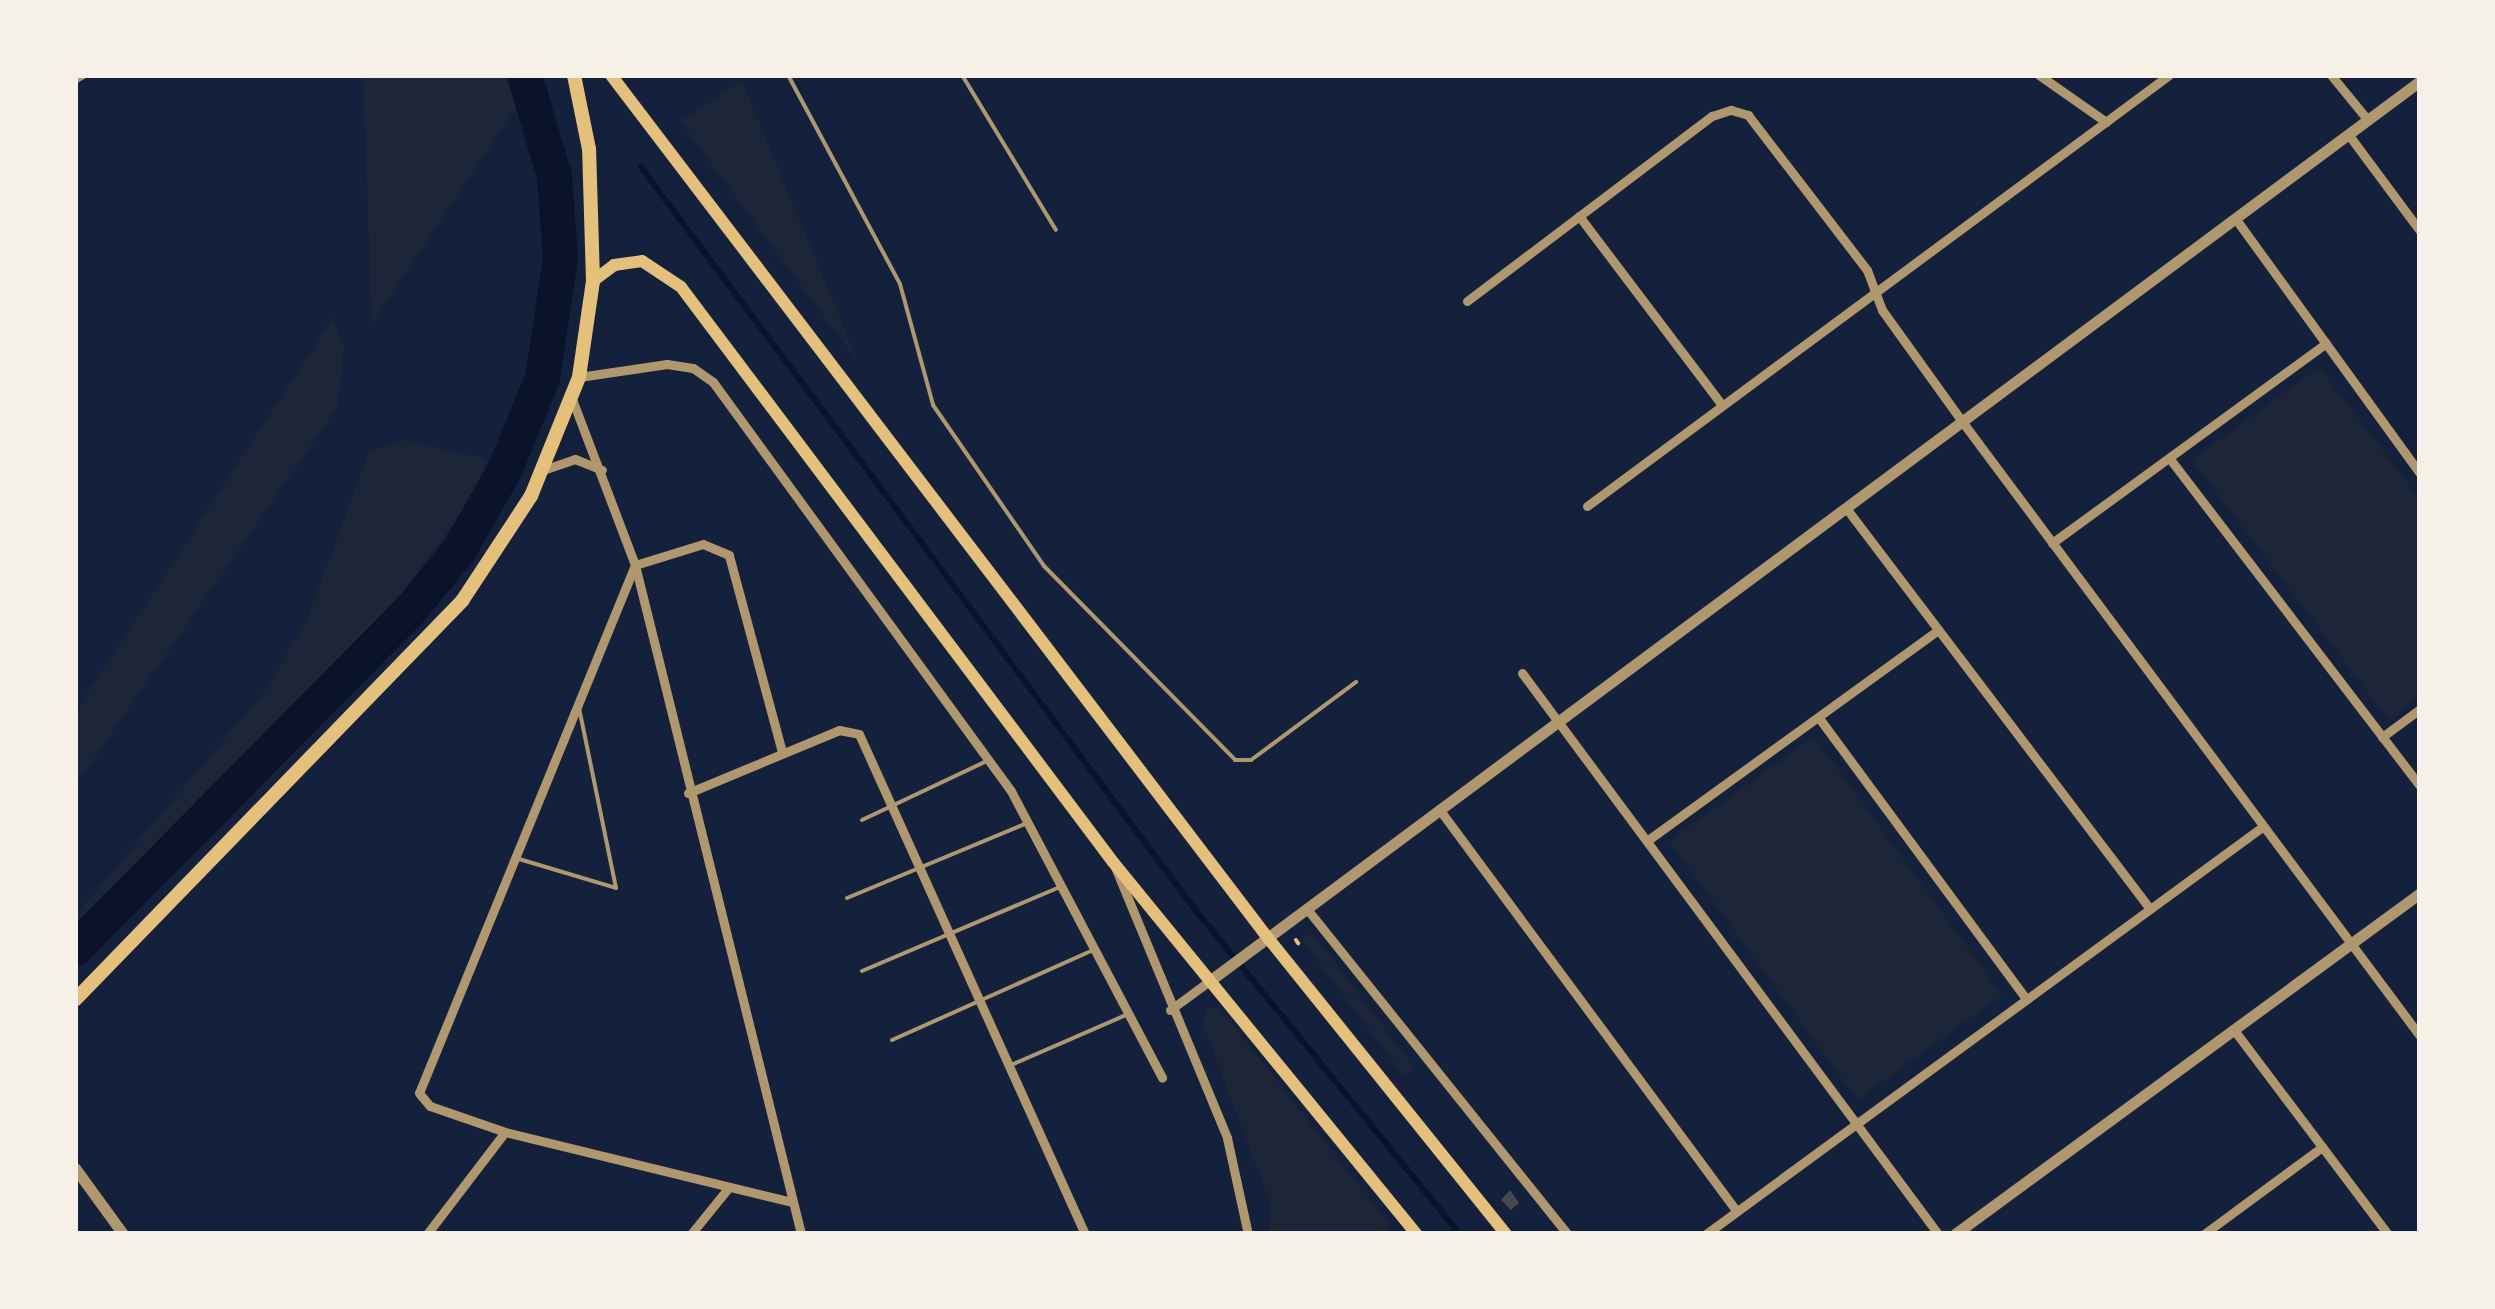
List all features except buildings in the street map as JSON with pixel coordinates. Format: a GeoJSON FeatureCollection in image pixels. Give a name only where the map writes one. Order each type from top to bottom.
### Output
{"type":"FeatureCollection","features":[{"type":"Feature","properties":{"kind":"highway"},"geometry":{"type":"LineString","coordinates":[[75,1000],[462,600],[500,550],[542,471],[579,376],[593,281],[588,149],[574,75]]}},
{"type":"Feature","properties":{"kind":"main road"},"geometry":{"type":"LineString","coordinates":[[611,75],[1268,938],[1506,1234]]}},
{"type":"Feature","properties":{"kind":"main road"},"geometry":{"type":"LineString","coordinates":[[593,281],[614,266],[642,261],[681,287],[1113,862],[1416,1234]]}},
{"type":"Feature","properties":{"kind":"street"},"geometry":{"type":"LineString","coordinates":[[2039,75],[2106,122]]}},
{"type":"Feature","properties":{"kind":"street"},"geometry":{"type":"LineString","coordinates":[[1586,506],[2170,75]]}},
{"type":"Feature","properties":{"kind":"street"},"geometry":{"type":"LineString","coordinates":[[2331,75],[2367,120]]}},
{"type":"Feature","properties":{"kind":"street"},"geometry":{"type":"LineString","coordinates":[[1170,1010],[2420,80]]}},
{"type":"Feature","properties":{"kind":"street"},"geometry":{"type":"LineString","coordinates":[[1467,300],[1712,116],[1731,110],[1762,128],[1867,270],[1882,310],[1961,420],[2420,1036]]}},
{"type":"Feature","properties":{"kind":"street"},"geometry":{"type":"LineString","coordinates":[[2348,134],[2420,231]]}},
{"type":"Feature","properties":{"kind":"street"},"geometry":{"type":"LineString","coordinates":[[1580,216],[1722,405]]}},
{"type":"Feature","properties":{"kind":"street"},"geometry":{"type":"LineString","coordinates":[[2234,218],[2420,474]]}},
{"type":"Feature","properties":{"kind":"street"},"geometry":{"type":"LineString","coordinates":[[2052,542],[2326,343]]}},
{"type":"Feature","properties":{"kind":"street"},"geometry":{"type":"LineString","coordinates":[[579,376],[667,364],[708,376],[989,760],[1030,822],[1162,1078]]}},
{"type":"Feature","properties":{"kind":"street"},"geometry":{"type":"LineString","coordinates":[[572,400],[604,472],[635,565],[688,792],[801,1234]]}},
{"type":"Feature","properties":{"kind":"street"},"geometry":{"type":"LineString","coordinates":[[2170,458],[2420,786]]}},
{"type":"Feature","properties":{"kind":"street"},"geometry":{"type":"LineString","coordinates":[[542,471],[576,459],[604,472]]}},
{"type":"Feature","properties":{"kind":"street"},"geometry":{"type":"LineString","coordinates":[[1846,508],[2150,909]]}},
{"type":"Feature","properties":{"kind":"street"},"geometry":{"type":"LineString","coordinates":[[635,565],[703,544],[729,555],[782,752]]}},
{"type":"Feature","properties":{"kind":"street"},"geometry":{"type":"LineString","coordinates":[[635,565],[419,1093],[430,1106],[504,1132],[792,1202]]}},
{"type":"Feature","properties":{"kind":"street"},"geometry":{"type":"LineString","coordinates":[[1648,840],[1938,630]]}},
{"type":"Feature","properties":{"kind":"street"},"geometry":{"type":"LineString","coordinates":[[1522,673],[1938,1234]]}},
{"type":"Feature","properties":{"kind":"street"},"geometry":{"type":"LineString","coordinates":[[2382,737],[2420,709]]}},
{"type":"Feature","properties":{"kind":"street"},"geometry":{"type":"LineString","coordinates":[[1819,718],[2026,999]]}},
{"type":"Feature","properties":{"kind":"street"},"geometry":{"type":"LineString","coordinates":[[688,792],[782,752],[854,730],[894,806],[1085,1234]]}},
{"type":"Feature","properties":{"kind":"street"},"geometry":{"type":"LineString","coordinates":[[1438,809],[1736,1212]]}},
{"type":"Feature","properties":{"kind":"street"},"geometry":{"type":"LineString","coordinates":[[1706,1234],[2262,827]]}},
{"type":"Feature","properties":{"kind":"street"},"geometry":{"type":"LineString","coordinates":[[1113,862],[1170,1010],[1226,1138],[1248,1234]]}},
{"type":"Feature","properties":{"kind":"street"},"geometry":{"type":"LineString","coordinates":[[1955,1234],[2420,893]]}},
{"type":"Feature","properties":{"kind":"street"},"geometry":{"type":"LineString","coordinates":[[1307,909],[1568,1234]]}},
{"type":"Feature","properties":{"kind":"street"},"geometry":{"type":"LineString","coordinates":[[2234,1030],[2388,1234]]}},
{"type":"Feature","properties":{"kind":"street"},"geometry":{"type":"LineString","coordinates":[[428,1234],[504,1132]]}},
{"type":"Feature","properties":{"kind":"street"},"geometry":{"type":"LineString","coordinates":[[2204,1234],[2322,1147]]}},
{"type":"Feature","properties":{"kind":"street"},"geometry":{"type":"LineString","coordinates":[[75,1168],[123,1234]]}},
{"type":"Feature","properties":{"kind":"street"},"geometry":{"type":"LineString","coordinates":[[691,1234],[729,1186]]}},
{"type":"Feature","properties":{"kind":"lane"},"geometry":{"type":"LineString","coordinates":[[75,82],[87,75]]}},
{"type":"Feature","properties":{"kind":"lane"},"geometry":{"type":"LineString","coordinates":[[788,75],[900,284],[932,405],[1044,566],[1235,760],[1251,760],[1356,682]]}},
{"type":"Feature","properties":{"kind":"lane"},"geometry":{"type":"LineString","coordinates":[[962,75],[1056,230]]}},
{"type":"Feature","properties":{"kind":"lane"},"geometry":{"type":"LineString","coordinates":[[514,857],[616,888],[578,703]]}},
{"type":"Feature","properties":{"kind":"lane"},"geometry":{"type":"LineString","coordinates":[[862,820],[989,760]]}},
{"type":"Feature","properties":{"kind":"lane"},"geometry":{"type":"LineString","coordinates":[[847,898],[1030,822]]}},
{"type":"Feature","properties":{"kind":"lane"},"geometry":{"type":"LineString","coordinates":[[862,971],[1062,886]]}},
{"type":"Feature","properties":{"kind":"lane"},"geometry":{"type":"LineString","coordinates":[[892,1040],[1096,949]]}},
{"type":"Feature","properties":{"kind":"lane"},"geometry":{"type":"LineString","coordinates":[[1012,1065],[1129,1014]]}},
{"type":"Feature","properties":{"kind":"shaded area"},"geometry":{"type":"Polygon","coordinates":[[[363,75],[507,75],[517,107],[372,324],[363,75]]]}},
{"type":"Feature","properties":{"kind":"shaded area"},"geometry":{"type":"Polygon","coordinates":[[[742,81],[801,224],[859,364],[680,121],[742,81]]]}},
{"type":"Feature","properties":{"kind":"shaded area"},"geometry":{"type":"Polygon","coordinates":[[[333,317],[344,347],[337,408],[75,786],[75,713],[333,317]]]}},
{"type":"Feature","properties":{"kind":"shaded area"},"geometry":{"type":"Polygon","coordinates":[[[2319,367],[2420,499],[2420,696],[2389,721],[2192,460],[2319,367]]]}},
{"type":"Feature","properties":{"kind":"shaded area"},"geometry":{"type":"Polygon","coordinates":[[[403,440],[487,459],[470,502],[403,592],[75,935],[75,916],[267,689],[308,617],[369,452],[403,440]]]}},
{"type":"Feature","properties":{"kind":"shaded area"},"geometry":{"type":"Polygon","coordinates":[[[1814,736],[2002,995],[1857,1100],[1669,841],[1814,736]]]}},
{"type":"Feature","properties":{"kind":"shaded area"},"geometry":{"type":"Polygon","coordinates":[[[1312,932],[1415,1069],[1405,1076],[1302,940],[1312,932]]]}},
{"type":"Feature","properties":{"kind":"shaded area"},"geometry":{"type":"Polygon","coordinates":[[[1206,1008],[1220,1008],[1390,1225],[1379,1234],[1269,1234],[1271,1205],[1203,1024],[1206,1008]]]}},
{"type":"Feature","properties":{"kind":"waterway"},"geometry":{"type":"LineString","coordinates":[[75,948],[408,612],[458,551],[504,470],[542,378],[560,258],[554,176],[524,75]]}},
{"type":"Feature","properties":{"kind":"waterway"},"geometry":{"type":"LineString","coordinates":[[641,167],[1194,908],[1460,1234]]}}]}
